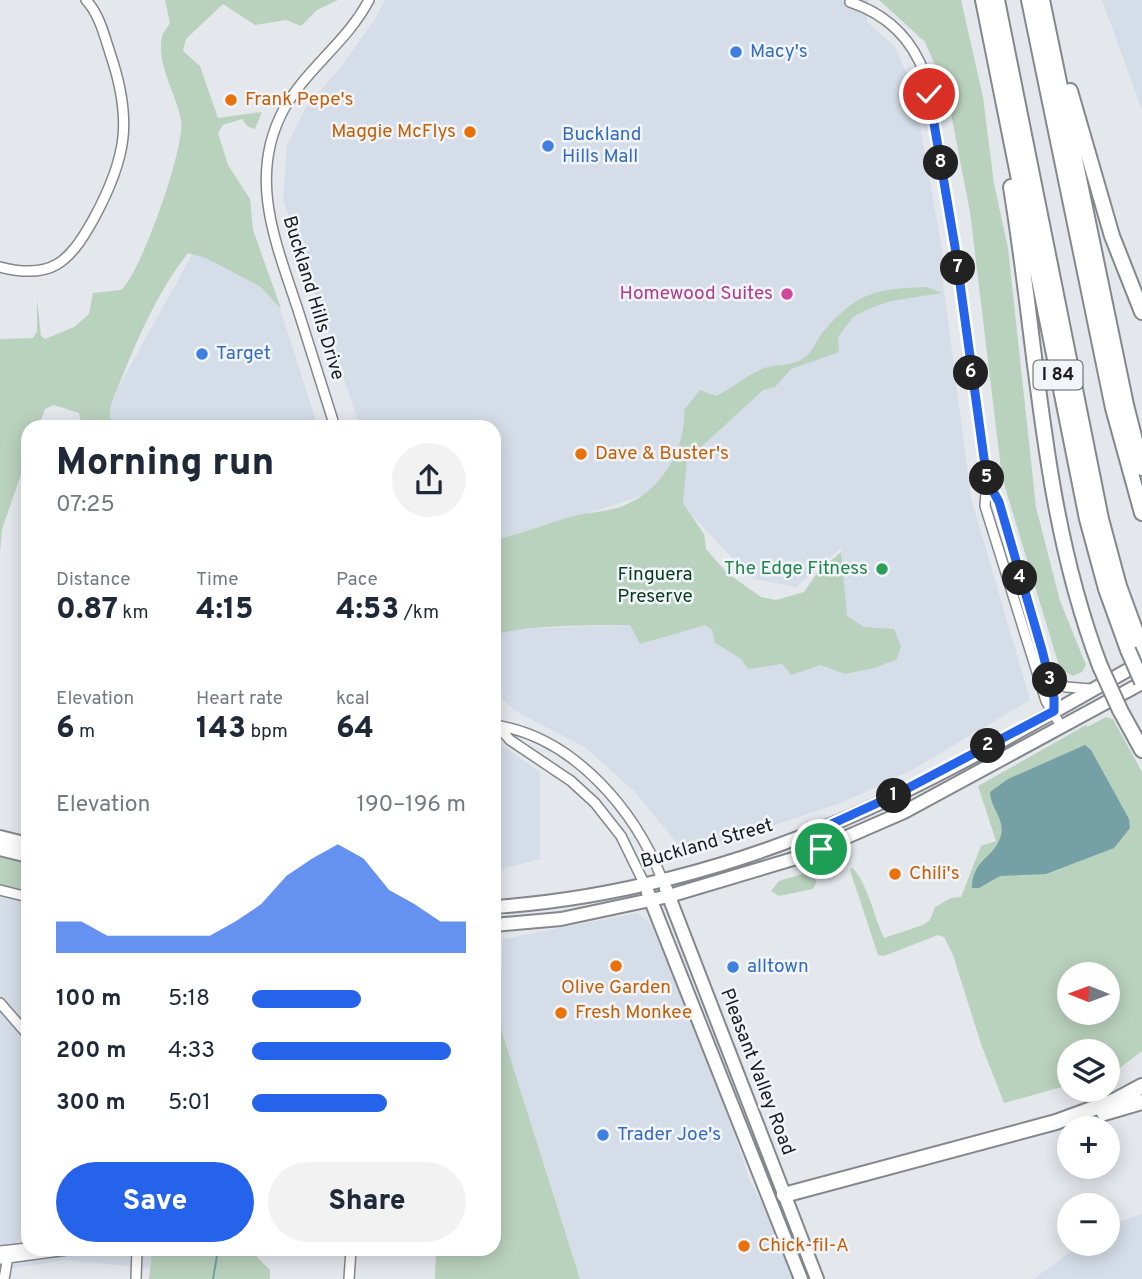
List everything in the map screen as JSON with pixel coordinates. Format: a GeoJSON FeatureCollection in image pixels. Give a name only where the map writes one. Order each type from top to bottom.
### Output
{"type":"FeatureCollection","features":[{"type":"Feature","properties":{"kind":"highway","name":"I 84"},"geometry":{"type":"LineString","coordinates":[[983,0],[1087,519],[1106,589],[1137,647],[1142,682]]}},
{"type":"Feature","properties":{"kind":"highway"},"geometry":{"type":"LineString","coordinates":[[996,0],[1101,519],[1137,647]]}},
{"type":"Feature","properties":{"kind":"highway"},"geometry":{"type":"LineString","coordinates":[[1028,0],[1113,408],[1142,513]]}},
{"type":"Feature","properties":{"kind":"highway"},"geometry":{"type":"LineString","coordinates":[[1043,7],[1112,236],[1142,312]]}},
{"type":"Feature","properties":{"kind":"highway"},"geometry":{"type":"LineString","coordinates":[[1043,7],[1126,405],[1142,468]]}},
{"type":"Feature","properties":{"kind":"highway"},"geometry":{"type":"LineString","coordinates":[[1002,96],[1003,138],[1049,480],[1071,579],[1100,666],[1141,751]]}},
{"type":"Feature","properties":{"kind":"highway"},"geometry":{"type":"LineString","coordinates":[[1075,1116],[1142,1086]]}},
{"type":"Feature","properties":{"kind":"highway"},"geometry":{"type":"LineString","coordinates":[[1081,1116],[1142,1102]]}},
{"type":"Feature","properties":{"kind":"highway"},"geometry":{"type":"LineString","coordinates":[[777,1197],[1057,1122]]}},
{"type":"Feature","properties":{"kind":"main road","name":"Buckland Street"},"geometry":{"type":"LineString","coordinates":[[501,906],[551,901],[662,879],[732,860],[814,832],[895,795],[1142,662]]}},
{"type":"Feature","properties":{"kind":"main road","name":"Buckland Street"},"geometry":{"type":"LineString","coordinates":[[501,924],[547,921],[669,896],[749,875],[821,849],[904,812],[1142,682]]}},
{"type":"Feature","properties":{"kind":"main road"},"geometry":{"type":"LineString","coordinates":[[814,832],[821,849]]}},
{"type":"Feature","properties":{"kind":"main road"},"geometry":{"type":"LineString","coordinates":[[0,837],[21,842]]}},
{"type":"Feature","properties":{"kind":"main road"},"geometry":{"type":"LineString","coordinates":[[0,849],[21,854]]}},
{"type":"Feature","properties":{"kind":"main road","name":"Pleasant Valley Road"},"geometry":{"type":"LineString","coordinates":[[662,879],[725,1043],[777,1197],[801,1279]]}},
{"type":"Feature","properties":{"kind":"main road","name":"Pleasant Valley Road"},"geometry":{"type":"LineString","coordinates":[[644,883],[708,1043],[817,1279]]}},
{"type":"Feature","properties":{"kind":"main road"},"geometry":{"type":"LineString","coordinates":[[708,1043],[725,1043]]}},
{"type":"Feature","properties":{"kind":"street"},"geometry":{"type":"LineString","coordinates":[[0,267],[22,272],[44,271],[64,261],[77,247],[120,161],[126,121],[123,96],[100,22],[86,0]]}},
{"type":"Feature","properties":{"kind":"street","name":"Buckland Hills Drive"},"geometry":{"type":"LineString","coordinates":[[333,420],[270,224],[265,173],[273,136],[288,104],[346,36],[369,0]]}},
{"type":"Feature","properties":{"kind":"street"},"geometry":{"type":"LineString","coordinates":[[850,2],[875,12],[897,30],[913,49],[925,75],[955,247],[987,480],[985,506],[1044,695],[1062,726]]}},
{"type":"Feature","properties":{"kind":"street"},"geometry":{"type":"LineString","coordinates":[[987,480],[999,502],[1047,671],[1054,698],[1054,711]]}},
{"type":"Feature","properties":{"kind":"street"},"geometry":{"type":"LineString","coordinates":[[1000,559],[1015,562]]}},
{"type":"Feature","properties":{"kind":"street"},"geometry":{"type":"LineString","coordinates":[[1047,671],[1066,687],[1095,688]]}},
{"type":"Feature","properties":{"kind":"street"},"geometry":{"type":"LineString","coordinates":[[501,725],[518,730],[550,747],[601,784],[633,822],[662,879]]}},
{"type":"Feature","properties":{"kind":"street"},"geometry":{"type":"LineString","coordinates":[[501,730],[510,740],[571,781],[596,803],[621,836],[644,883]]}},
{"type":"Feature","properties":{"kind":"street"},"geometry":{"type":"LineString","coordinates":[[0,890],[21,895]]}},
{"type":"Feature","properties":{"kind":"street"},"geometry":{"type":"LineString","coordinates":[[0,1003],[21,1027]]}},
{"type":"Feature","properties":{"kind":"street"},"geometry":{"type":"LineString","coordinates":[[4,1279],[4,1255],[21,1250]]}},
{"type":"Feature","properties":{"kind":"street"},"geometry":{"type":"LineString","coordinates":[[134,1256],[136,1279]]}},
{"type":"Feature","properties":{"kind":"street"},"geometry":{"type":"LineString","coordinates":[[349,1279],[351,1256]]}},
{"type":"Feature","properties":{"kind":"shaded area"},"geometry":{"type":"Polygon","coordinates":[[[385,0],[868,0],[867,22],[894,46],[913,87],[944,261],[942,274],[971,498],[1030,700],[912,770],[841,803],[686,854],[634,791],[585,747],[520,714],[501,699],[501,630],[627,625],[714,615],[794,672],[832,662],[876,635],[840,616],[841,548],[796,587],[751,578],[676,498],[653,492],[501,542],[501,420],[358,420],[283,199],[287,145],[306,107],[341,67],[385,0]]]}},
{"type":"Feature","properties":{"kind":"shaded area"},"geometry":{"type":"Polygon","coordinates":[[[1102,0],[1142,0],[1142,110],[1102,0]]]}},
{"type":"Feature","properties":{"kind":"shaded area"},"geometry":{"type":"Polygon","coordinates":[[[194,251],[269,274],[316,420],[101,419],[194,251]]]}},
{"type":"Feature","properties":{"kind":"shaded area"},"geometry":{"type":"Polygon","coordinates":[[[501,745],[540,772],[540,859],[501,869],[501,745]]]}},
{"type":"Feature","properties":{"kind":"shaded area"},"geometry":{"type":"Polygon","coordinates":[[[0,884],[21,889],[21,1256],[151,1256],[149,1268],[65,1260],[0,1270],[0,884]]]}},
{"type":"Feature","properties":{"kind":"shaded area"},"geometry":{"type":"Polygon","coordinates":[[[637,913],[650,923],[716,1081],[750,1181],[772,1221],[794,1279],[580,1279],[502,1032],[503,939],[637,913]]]}},
{"type":"Feature","properties":{"kind":"shaded area"},"geometry":{"type":"Polygon","coordinates":[[[1142,1214],[1142,1279],[1033,1279],[1065,1256],[1120,1256],[1120,1222],[1142,1214]]]}},
{"type":"Feature","properties":{"kind":"green space"},"geometry":{"type":"Polygon","coordinates":[[[165,0],[338,0],[317,10],[301,26],[286,20],[255,25],[223,4],[186,39],[183,51],[200,66],[218,118],[262,112],[255,129],[247,126],[242,119],[223,125],[218,133],[228,165],[250,199],[253,230],[281,309],[261,287],[206,258],[188,253],[168,282],[136,344],[114,397],[110,418],[112,420],[80,420],[79,413],[54,405],[45,409],[41,420],[21,420],[21,474],[2,529],[0,553],[0,339],[33,338],[37,331],[37,299],[41,336],[45,339],[74,327],[89,314],[93,293],[121,290],[139,261],[160,209],[181,134],[179,110],[162,58],[162,37],[170,23],[165,0]]]}},
{"type":"Feature","properties":{"kind":"green space"},"geometry":{"type":"Polygon","coordinates":[[[879,0],[961,0],[983,97],[994,184],[1008,248],[1036,507],[1060,601],[1086,665],[1082,672],[1073,676],[1060,669],[1002,477],[970,212],[947,93],[925,42],[879,0]]]}},
{"type":"Feature","properties":{"kind":"green space","name":"Finguera Preserve"},"geometry":{"type":"Polygon","coordinates":[[[927,287],[942,293],[891,301],[853,317],[838,337],[839,352],[791,369],[775,387],[763,390],[687,460],[683,503],[704,534],[706,549],[727,573],[761,597],[776,600],[804,592],[817,573],[841,552],[847,616],[864,627],[894,629],[901,646],[897,659],[875,668],[845,674],[821,665],[791,675],[782,664],[748,669],[740,658],[715,643],[712,630],[705,625],[640,644],[630,625],[537,628],[501,633],[501,538],[573,516],[614,509],[647,492],[668,469],[680,440],[684,410],[700,390],[716,396],[768,367],[800,361],[846,308],[868,295],[894,289],[927,287]]]}},
{"type":"Feature","properties":{"kind":"green space"},"geometry":{"type":"Polygon","coordinates":[[[1106,717],[1113,719],[1142,772],[1142,1051],[1120,1068],[1120,1039],[1057,1039],[1057,1088],[1004,1103],[981,1044],[953,955],[944,937],[938,935],[884,956],[878,955],[850,870],[852,867],[858,874],[867,891],[884,938],[923,925],[930,920],[935,907],[951,898],[961,897],[981,846],[996,841],[978,786],[1086,725],[1087,727],[1106,717]]]}},
{"type":"Feature","properties":{"kind":"green space"},"geometry":{"type":"Polygon","coordinates":[[[0,857],[21,862],[21,889],[0,884],[0,857]]]}},
{"type":"Feature","properties":{"kind":"green space"},"geometry":{"type":"Polygon","coordinates":[[[806,873],[817,881],[813,889],[779,896],[771,891],[779,881],[806,873]]]}},
{"type":"Feature","properties":{"kind":"green space"},"geometry":{"type":"Polygon","coordinates":[[[501,1018],[502,1032],[580,1279],[435,1279],[436,1256],[501,1256],[501,1018]]]}},
{"type":"Feature","properties":{"kind":"green space"},"geometry":{"type":"Polygon","coordinates":[[[151,1256],[257,1256],[270,1270],[270,1279],[149,1279],[151,1256]]]}},
{"type":"Feature","properties":{"kind":"water"},"geometry":{"type":"Polygon","coordinates":[[[1085,745],[1091,750],[1129,819],[1130,828],[1114,848],[1046,874],[1000,876],[979,888],[972,888],[976,871],[994,849],[1001,835],[1001,824],[990,792],[1008,779],[1085,745]]]}},
{"type":"Feature","properties":{"kind":"waterway"},"geometry":{"type":"LineString","coordinates":[[213,1279],[217,1256]]}},
{"type":"Feature","properties":{"kind":"place","name":"Macy's"},"geometry":{"type":"Point","coordinates":[736,52]}},
{"type":"Feature","properties":{"kind":"place","name":"Frank Pepe's"},"geometry":{"type":"Point","coordinates":[231,100]}},
{"type":"Feature","properties":{"kind":"place","name":"Maggie McFlys"},"geometry":{"type":"Point","coordinates":[470,132]}},
{"type":"Feature","properties":{"kind":"place","name":"Buckland Hills Mall"},"geometry":{"type":"Point","coordinates":[548,146]}},
{"type":"Feature","properties":{"kind":"place","name":"Homewood Suites"},"geometry":{"type":"Point","coordinates":[787,294]}},
{"type":"Feature","properties":{"kind":"place","name":"Target"},"geometry":{"type":"Point","coordinates":[202,354]}},
{"type":"Feature","properties":{"kind":"place","name":"Dave & Buster's"},"geometry":{"type":"Point","coordinates":[581,454]}},
{"type":"Feature","properties":{"kind":"place","name":"The Edge Fitness"},"geometry":{"type":"Point","coordinates":[882,569]}},
{"type":"Feature","properties":{"kind":"place","name":"Chili's"},"geometry":{"type":"Point","coordinates":[895,874]}},
{"type":"Feature","properties":{"kind":"place","name":"Olive Garden"},"geometry":{"type":"Point","coordinates":[616,966]}},
{"type":"Feature","properties":{"kind":"place","name":"alltown"},"geometry":{"type":"Point","coordinates":[733,967]}},
{"type":"Feature","properties":{"kind":"place","name":"Fresh Monkee"},"geometry":{"type":"Point","coordinates":[561,1013]}},
{"type":"Feature","properties":{"kind":"place","name":"Trader Joe's"},"geometry":{"type":"Point","coordinates":[603,1135]}},
{"type":"Feature","properties":{"kind":"place","name":"Chick-fil-A"},"geometry":{"type":"Point","coordinates":[744,1246]}},
{"type":"Feature","properties":{"kind":"route"},"geometry":{"type":"LineString","coordinates":[[821,849],[814,832],[895,795],[1054,711],[1054,698],[1042,650],[999,502],[987,480],[960,278],[929,94]]}}]}
